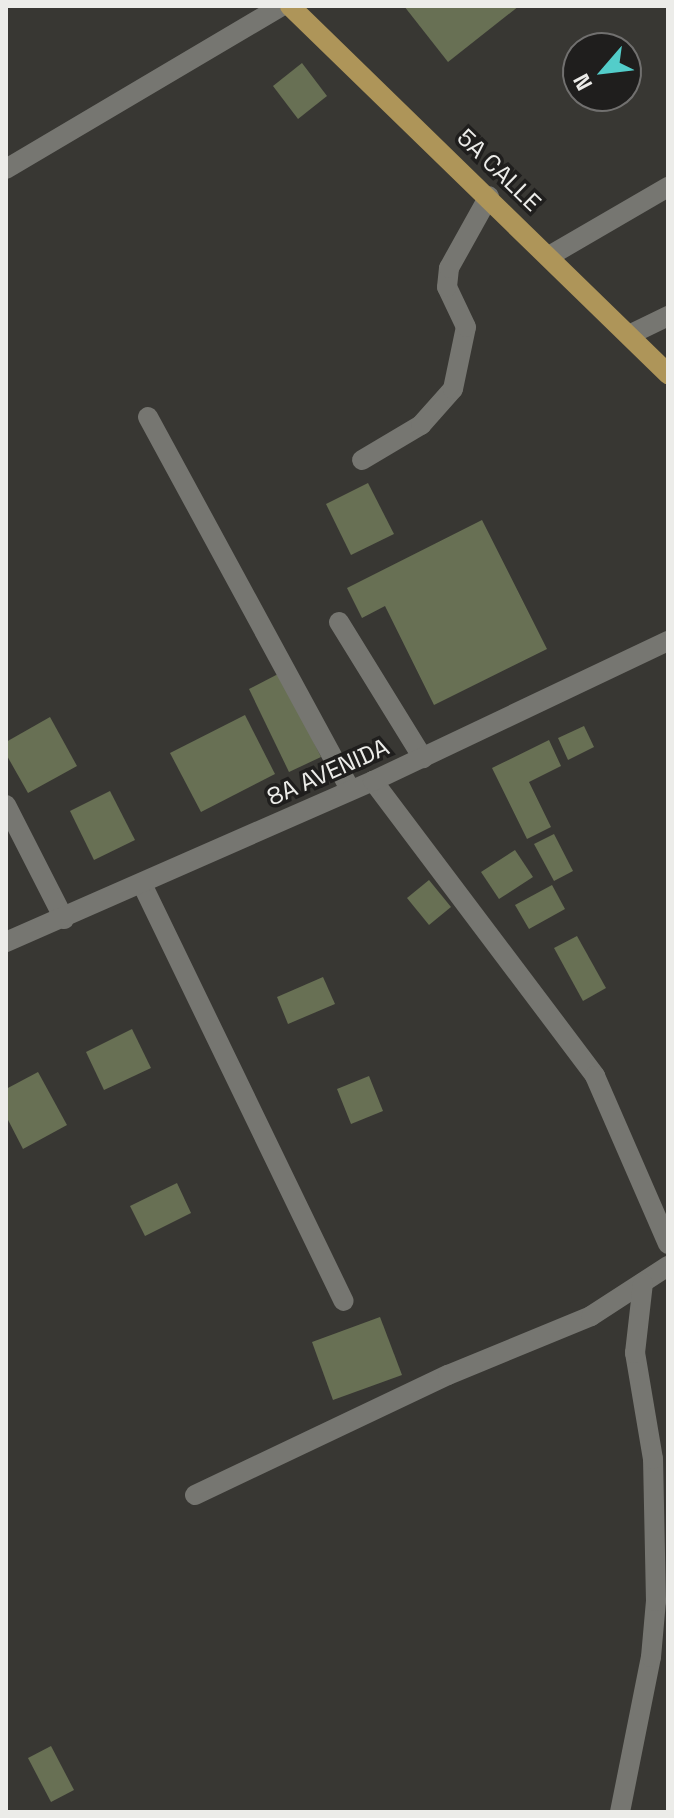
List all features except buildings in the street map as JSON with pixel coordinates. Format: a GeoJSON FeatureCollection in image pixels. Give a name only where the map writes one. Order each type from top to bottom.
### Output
{"type":"FeatureCollection","features":[{"type":"Feature","properties":{"kind":"main road","name":"5A CALLE"},"geometry":{"type":"LineString","coordinates":[[290,6],[551,255],[668,374]]}},
{"type":"Feature","properties":{"kind":"street"},"geometry":{"type":"LineString","coordinates":[[6,169],[282,6]]}},
{"type":"Feature","properties":{"kind":"street"},"geometry":{"type":"LineString","coordinates":[[551,255],[668,187]]}},
{"type":"Feature","properties":{"kind":"street"},"geometry":{"type":"LineString","coordinates":[[362,460],[421,425],[453,389],[466,327],[447,287],[449,268],[489,196]]}},
{"type":"Feature","properties":{"kind":"street"},"geometry":{"type":"LineString","coordinates":[[629,335],[668,316]]}},
{"type":"Feature","properties":{"kind":"street"},"geometry":{"type":"LineString","coordinates":[[148,417],[350,789]]}},
{"type":"Feature","properties":{"kind":"street"},"geometry":{"type":"LineString","coordinates":[[339,622],[423,758]]}},
{"type":"Feature","properties":{"kind":"street","name":"8A AVENIDA"},"geometry":{"type":"LineString","coordinates":[[6,942],[373,781],[668,641]]}},
{"type":"Feature","properties":{"kind":"street"},"geometry":{"type":"LineString","coordinates":[[373,781],[595,1076],[668,1244]]}},
{"type":"Feature","properties":{"kind":"street"},"geometry":{"type":"LineString","coordinates":[[6,805],[64,919]]}},
{"type":"Feature","properties":{"kind":"street"},"geometry":{"type":"LineString","coordinates":[[142,884],[344,1301]]}},
{"type":"Feature","properties":{"kind":"street"},"geometry":{"type":"LineString","coordinates":[[195,1495],[448,1375],[591,1316],[668,1266]]}},
{"type":"Feature","properties":{"kind":"street"},"geometry":{"type":"LineString","coordinates":[[620,1812],[651,1657],[656,1601],[653,1459],[635,1353],[643,1283]]}}]}
